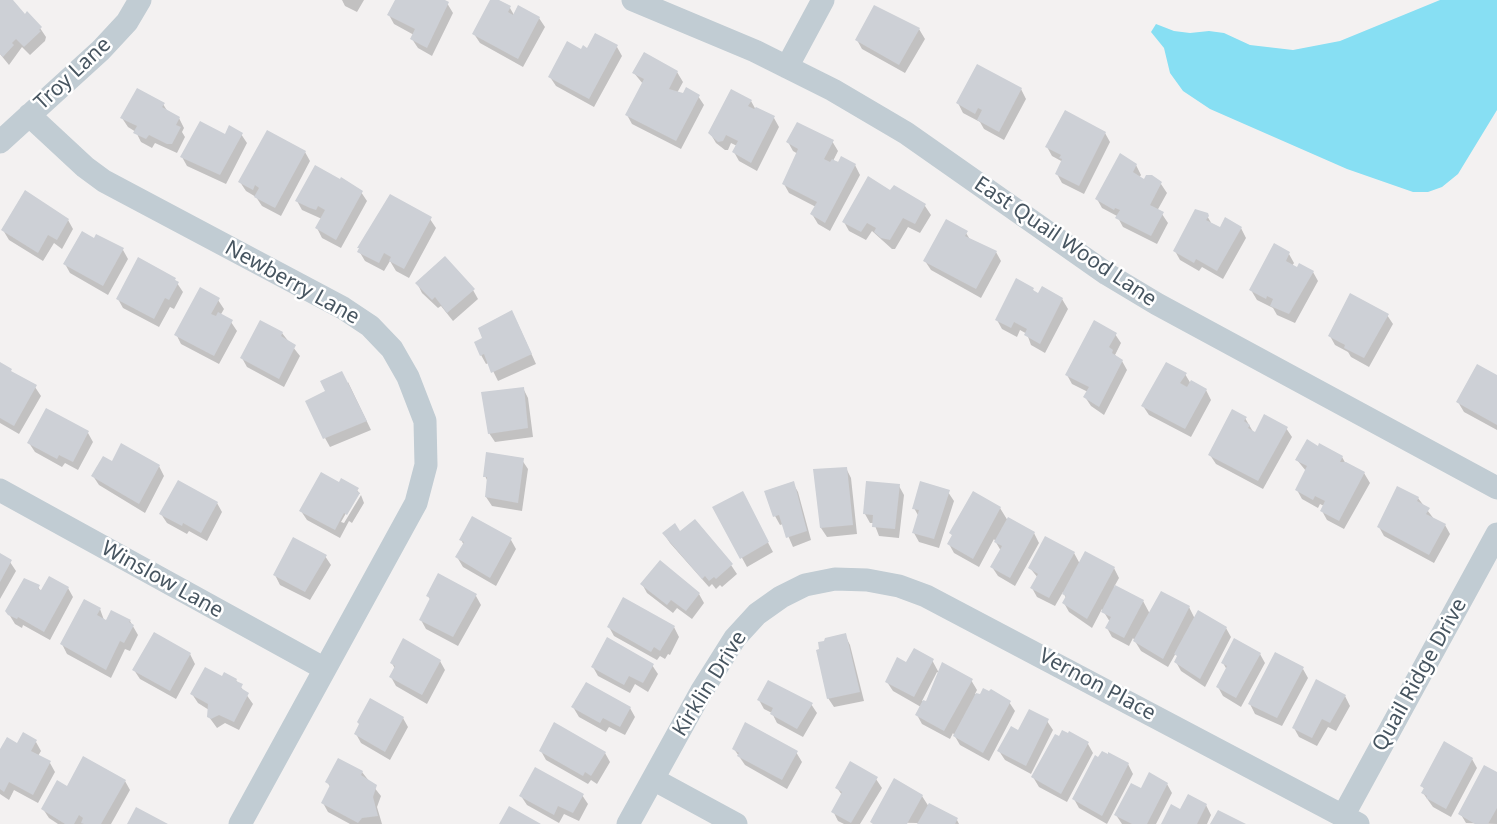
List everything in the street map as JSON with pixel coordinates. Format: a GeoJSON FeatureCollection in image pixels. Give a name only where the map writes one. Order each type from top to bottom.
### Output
{"type":"FeatureCollection","features":[{"type":"Feature","properties":{"kind":"street","name":"Troy Lane"},"geometry":{"type":"LineString","coordinates":[[0,142],[101,50],[127,22],[140,0]]}},
{"type":"Feature","properties":{"kind":"street","name":"East Quail Wood Lane"},"geometry":{"type":"LineString","coordinates":[[633,0],[755,51],[833,90],[906,133],[1107,274],[1157,304],[1497,488]]}},
{"type":"Feature","properties":{"kind":"street"},"geometry":{"type":"LineString","coordinates":[[787,67],[823,0]]}},
{"type":"Feature","properties":{"kind":"street","name":"Newberry Lane"},"geometry":{"type":"LineString","coordinates":[[29,115],[104,181],[343,308],[370,326],[392,349],[408,377],[425,421],[426,465],[416,503],[240,824]]}},
{"type":"Feature","properties":{"kind":"street","name":"Winslow Lane"},"geometry":{"type":"LineString","coordinates":[[0,490],[325,669]]}},
{"type":"Feature","properties":{"kind":"street","name":"Quail Ridge Drive"},"geometry":{"type":"LineString","coordinates":[[1351,820],[1497,534]]}},
{"type":"Feature","properties":{"kind":"street","name":"Vernon Place"},"geometry":{"type":"LineString","coordinates":[[827,581],[867,580],[898,586],[926,596],[1351,820]]}},
{"type":"Feature","properties":{"kind":"street","name":"Kirklin Drive"},"geometry":{"type":"LineString","coordinates":[[628,824],[734,638],[757,614],[781,597],[805,585],[827,581]]}},
{"type":"Feature","properties":{"kind":"street"},"geometry":{"type":"LineString","coordinates":[[653,779],[736,824]]}},
{"type":"Feature","properties":{"kind":"water"},"geometry":{"type":"Polygon","coordinates":[[[1440,0],[1497,0],[1497,110],[1458,174],[1442,187],[1428,192],[1413,192],[1347,169],[1210,109],[1183,91],[1170,73],[1164,48],[1151,32],[1156,24],[1174,31],[1224,33],[1250,45],[1293,50],[1340,41],[1440,0]]]}},
{"type":"Feature","properties":{"kind":"building"},"geometry":{"type":"Polygon","coordinates":[[[0,0],[13,0],[42,27],[24,47],[16,39],[3,57],[0,54],[0,0]]]}},
{"type":"Feature","properties":{"kind":"building"},"geometry":{"type":"Polygon","coordinates":[[[395,0],[449,2],[427,48],[410,39],[415,29],[387,15],[395,0]]]}},
{"type":"Feature","properties":{"kind":"building"},"geometry":{"type":"Polygon","coordinates":[[[490,0],[499,0],[511,6],[508,12],[513,15],[518,5],[540,17],[518,59],[472,34],[490,0]]]}},
{"type":"Feature","properties":{"kind":"building"},"geometry":{"type":"Polygon","coordinates":[[[874,5],[920,28],[899,65],[855,40],[874,5]]]}},
{"type":"Feature","properties":{"kind":"building"},"geometry":{"type":"Polygon","coordinates":[[[595,33],[618,45],[589,99],[548,77],[567,41],[581,49],[583,45],[587,48],[595,33]]]}},
{"type":"Feature","properties":{"kind":"building"},"geometry":{"type":"Polygon","coordinates":[[[644,52],[678,71],[669,89],[683,93],[686,87],[700,95],[676,141],[625,115],[644,79],[632,73],[644,52]]]}},
{"type":"Feature","properties":{"kind":"building"},"geometry":{"type":"Polygon","coordinates":[[[977,64],[1022,88],[999,132],[977,120],[982,110],[978,108],[975,114],[956,103],[977,64]]]}},
{"type":"Feature","properties":{"kind":"building"},"geometry":{"type":"Polygon","coordinates":[[[137,88],[165,103],[162,107],[180,117],[176,125],[181,127],[172,144],[149,135],[146,139],[133,133],[137,126],[120,118],[137,88]]]}},
{"type":"Feature","properties":{"kind":"building"},"geometry":{"type":"Polygon","coordinates":[[[731,89],[752,100],[748,106],[775,116],[751,163],[732,152],[738,141],[726,135],[723,141],[718,142],[708,133],[731,89]]]}},
{"type":"Feature","properties":{"kind":"building"},"geometry":{"type":"Polygon","coordinates":[[[1065,110],[1106,132],[1079,186],[1055,174],[1062,159],[1059,158],[1061,155],[1045,147],[1065,110]]]}},
{"type":"Feature","properties":{"kind":"building"},"geometry":{"type":"Polygon","coordinates":[[[200,121],[225,134],[229,125],[243,133],[220,175],[180,157],[200,121]]]}},
{"type":"Feature","properties":{"kind":"building"},"geometry":{"type":"Polygon","coordinates":[[[797,122],[834,140],[824,159],[838,162],[841,156],[856,164],[825,223],[810,214],[817,202],[782,184],[798,149],[786,142],[797,122]]]}},
{"type":"Feature","properties":{"kind":"building"},"geometry":{"type":"Polygon","coordinates":[[[267,130],[306,151],[275,208],[254,197],[259,188],[255,185],[253,190],[238,182],[267,130]]]}},
{"type":"Feature","properties":{"kind":"building"},"geometry":{"type":"Polygon","coordinates":[[[1120,153],[1137,164],[1133,172],[1144,179],[1146,175],[1152,175],[1162,182],[1150,205],[1164,212],[1151,236],[1115,218],[1120,210],[1114,210],[1095,199],[1120,153]]]}},
{"type":"Feature","properties":{"kind":"building"},"geometry":{"type":"Polygon","coordinates":[[[315,165],[363,191],[336,240],[315,228],[325,210],[318,206],[316,210],[295,201],[315,165]]]}},
{"type":"Feature","properties":{"kind":"building"},"geometry":{"type":"Polygon","coordinates":[[[868,176],[890,190],[894,185],[926,204],[915,224],[903,218],[890,240],[881,238],[874,232],[876,228],[867,223],[861,232],[842,222],[868,176]]]}},
{"type":"Feature","properties":{"kind":"building"},"geometry":{"type":"Polygon","coordinates":[[[25,190],[69,219],[57,240],[48,235],[38,253],[1,230],[25,190]]]}},
{"type":"Feature","properties":{"kind":"building"},"geometry":{"type":"Polygon","coordinates":[[[390,194],[432,217],[404,269],[389,261],[391,257],[384,253],[379,263],[357,252],[390,194]]]}},
{"type":"Feature","properties":{"kind":"building"},"geometry":{"type":"Polygon","coordinates":[[[1195,209],[1208,213],[1206,220],[1220,227],[1225,217],[1242,227],[1217,271],[1196,259],[1194,263],[1173,251],[1195,209]]]}},
{"type":"Feature","properties":{"kind":"building"},"geometry":{"type":"Polygon","coordinates":[[[946,219],[968,231],[965,236],[997,251],[976,289],[923,261],[946,219]]]}},
{"type":"Feature","properties":{"kind":"building"},"geometry":{"type":"Polygon","coordinates":[[[82,231],[94,238],[96,234],[124,248],[103,286],[63,264],[82,231]]]}},
{"type":"Feature","properties":{"kind":"building"},"geometry":{"type":"Polygon","coordinates":[[[1274,243],[1290,252],[1286,261],[1297,267],[1299,263],[1314,271],[1289,314],[1270,306],[1273,299],[1267,296],[1266,299],[1249,290],[1274,243]]]}},
{"type":"Feature","properties":{"kind":"building"},"geometry":{"type":"Polygon","coordinates":[[[445,256],[475,289],[447,313],[435,297],[432,300],[415,283],[445,256]]]}},
{"type":"Feature","properties":{"kind":"building"},"geometry":{"type":"Polygon","coordinates":[[[138,257],[179,282],[169,300],[165,298],[154,319],[116,299],[138,257]]]}},
{"type":"Feature","properties":{"kind":"building"},"geometry":{"type":"Polygon","coordinates":[[[1016,278],[1038,293],[1042,286],[1063,298],[1040,344],[1024,335],[1027,329],[1014,322],[1011,328],[995,320],[1016,278]]]}},
{"type":"Feature","properties":{"kind":"building"},"geometry":{"type":"Polygon","coordinates":[[[200,287],[220,298],[211,314],[216,316],[218,312],[233,320],[214,356],[174,335],[200,287]]]}},
{"type":"Feature","properties":{"kind":"building"},"geometry":{"type":"Polygon","coordinates":[[[1350,293],[1389,314],[1364,358],[1328,336],[1350,293]]]}},
{"type":"Feature","properties":{"kind":"building"},"geometry":{"type":"Polygon","coordinates":[[[512,310],[532,354],[491,373],[484,354],[480,356],[474,342],[482,338],[478,328],[512,310]]]}},
{"type":"Feature","properties":{"kind":"building"},"geometry":{"type":"Polygon","coordinates":[[[260,320],[283,332],[281,336],[296,345],[279,379],[240,358],[260,320]]]}},
{"type":"Feature","properties":{"kind":"building"},"geometry":{"type":"Polygon","coordinates":[[[1094,320],[1117,333],[1109,347],[1113,350],[1112,353],[1123,360],[1099,407],[1083,397],[1089,387],[1065,375],[1094,320]]]}},
{"type":"Feature","properties":{"kind":"building"},"geometry":{"type":"Polygon","coordinates":[[[0,362],[37,385],[14,426],[0,418],[0,362]]]}},
{"type":"Feature","properties":{"kind":"building"},"geometry":{"type":"Polygon","coordinates":[[[1166,362],[1187,373],[1180,383],[1187,387],[1191,380],[1207,389],[1185,429],[1141,406],[1166,362]]]}},
{"type":"Feature","properties":{"kind":"building"},"geometry":{"type":"Polygon","coordinates":[[[1477,364],[1497,375],[1497,425],[1456,402],[1477,364]]]}},
{"type":"Feature","properties":{"kind":"building"},"geometry":{"type":"Polygon","coordinates":[[[342,371],[367,421],[323,439],[305,401],[325,391],[320,381],[342,371]]]}},
{"type":"Feature","properties":{"kind":"building"},"geometry":{"type":"Polygon","coordinates":[[[524,387],[528,428],[488,434],[481,392],[524,387]]]}},
{"type":"Feature","properties":{"kind":"building"},"geometry":{"type":"Polygon","coordinates":[[[46,408],[89,431],[73,462],[59,455],[57,459],[27,443],[46,408]]]}},
{"type":"Feature","properties":{"kind":"building"},"geometry":{"type":"Polygon","coordinates":[[[1232,409],[1247,417],[1244,421],[1250,425],[1248,428],[1255,432],[1264,414],[1288,427],[1258,481],[1208,455],[1232,409]]]}},
{"type":"Feature","properties":{"kind":"building"},"geometry":{"type":"Polygon","coordinates":[[[1307,439],[1343,456],[1340,462],[1346,462],[1365,472],[1339,521],[1320,511],[1325,501],[1315,496],[1313,500],[1295,490],[1307,466],[1295,460],[1307,439]]]}},
{"type":"Feature","properties":{"kind":"building"},"geometry":{"type":"Polygon","coordinates":[[[121,443],[160,465],[139,504],[91,476],[103,456],[112,461],[121,443]]]}},
{"type":"Feature","properties":{"kind":"building"},"geometry":{"type":"Polygon","coordinates":[[[486,452],[524,458],[518,503],[485,497],[487,477],[483,477],[486,452]]]}},
{"type":"Feature","properties":{"kind":"building"},"geometry":{"type":"Polygon","coordinates":[[[847,467],[853,525],[820,528],[813,469],[847,467]]]}},
{"type":"Feature","properties":{"kind":"building"},"geometry":{"type":"Polygon","coordinates":[[[321,472],[339,482],[341,478],[359,488],[357,491],[360,493],[335,530],[299,511],[321,472]]]}},
{"type":"Feature","properties":{"kind":"building"},"geometry":{"type":"Polygon","coordinates":[[[178,480],[218,502],[201,533],[159,514],[178,480]]]}},
{"type":"Feature","properties":{"kind":"building"},"geometry":{"type":"Polygon","coordinates":[[[794,481],[807,531],[786,538],[779,515],[773,517],[764,491],[794,481]]]}},
{"type":"Feature","properties":{"kind":"building"},"geometry":{"type":"Polygon","coordinates":[[[866,481],[900,484],[895,529],[872,527],[873,515],[863,514],[866,481]]]}},
{"type":"Feature","properties":{"kind":"building"},"geometry":{"type":"Polygon","coordinates":[[[920,481],[950,490],[934,539],[912,533],[919,510],[912,509],[920,481]]]}},
{"type":"Feature","properties":{"kind":"building"},"geometry":{"type":"Polygon","coordinates":[[[1397,486],[1419,497],[1417,501],[1430,508],[1426,514],[1446,524],[1429,555],[1377,527],[1397,486]]]}},
{"type":"Feature","properties":{"kind":"building"},"geometry":{"type":"Polygon","coordinates":[[[743,491],[769,542],[740,559],[712,507],[743,491]]]}},
{"type":"Feature","properties":{"kind":"building"},"geometry":{"type":"Polygon","coordinates":[[[973,491],[1001,507],[973,559],[947,544],[952,535],[949,533],[973,491]]]}},
{"type":"Feature","properties":{"kind":"building"},"geometry":{"type":"Polygon","coordinates":[[[472,516],[512,538],[490,578],[455,557],[464,542],[459,540],[472,516]]]}},
{"type":"Feature","properties":{"kind":"building"},"geometry":{"type":"Polygon","coordinates":[[[1008,517],[1035,532],[1010,578],[990,567],[1002,546],[994,542],[1008,517]]]}},
{"type":"Feature","properties":{"kind":"building"},"geometry":{"type":"Polygon","coordinates":[[[695,519],[733,564],[716,579],[714,577],[709,581],[705,576],[702,579],[662,533],[675,523],[680,531],[695,519]]]}},
{"type":"Feature","properties":{"kind":"building"},"geometry":{"type":"Polygon","coordinates":[[[1045,536],[1075,552],[1049,598],[1030,588],[1038,574],[1028,568],[1045,536]]]}},
{"type":"Feature","properties":{"kind":"building"},"geometry":{"type":"Polygon","coordinates":[[[293,537],[327,555],[305,592],[273,575],[293,537]]]}},
{"type":"Feature","properties":{"kind":"building"},"geometry":{"type":"Polygon","coordinates":[[[1085,551],[1115,567],[1087,619],[1062,603],[1066,596],[1062,594],[1085,551]]]}},
{"type":"Feature","properties":{"kind":"building"},"geometry":{"type":"Polygon","coordinates":[[[0,553],[12,560],[0,582],[0,553]]]}},
{"type":"Feature","properties":{"kind":"building"},"geometry":{"type":"Polygon","coordinates":[[[660,560],[700,593],[686,611],[671,600],[667,605],[640,584],[660,560]]]}},
{"type":"Feature","properties":{"kind":"building"},"geometry":{"type":"Polygon","coordinates":[[[438,573],[477,594],[453,637],[419,620],[430,598],[426,596],[438,573]]]}},
{"type":"Feature","properties":{"kind":"building"},"geometry":{"type":"Polygon","coordinates":[[[49,576],[69,587],[44,632],[18,617],[17,619],[8,615],[5,611],[24,578],[40,585],[38,589],[41,590],[49,576]]]}},
{"type":"Feature","properties":{"kind":"building"},"geometry":{"type":"Polygon","coordinates":[[[1115,585],[1144,600],[1124,638],[1105,628],[1111,617],[1101,612],[1115,585]]]}},
{"type":"Feature","properties":{"kind":"building"},"geometry":{"type":"Polygon","coordinates":[[[1161,591],[1190,606],[1163,659],[1133,641],[1161,591]]]}},
{"type":"Feature","properties":{"kind":"building"},"geometry":{"type":"Polygon","coordinates":[[[623,597],[675,626],[660,651],[654,647],[651,652],[607,627],[623,597]]]}},
{"type":"Feature","properties":{"kind":"building"},"geometry":{"type":"Polygon","coordinates":[[[84,599],[101,608],[97,615],[106,620],[111,610],[131,620],[129,622],[134,625],[124,643],[120,641],[106,670],[60,644],[84,599]]]}},
{"type":"Feature","properties":{"kind":"building"},"geometry":{"type":"Polygon","coordinates":[[[1198,610],[1227,627],[1200,679],[1174,662],[1177,656],[1174,654],[1198,610]]]}},
{"type":"Feature","properties":{"kind":"building"},"geometry":{"type":"Polygon","coordinates":[[[154,632],[191,653],[170,691],[132,670],[154,632]]]}},
{"type":"Feature","properties":{"kind":"building"},"geometry":{"type":"Polygon","coordinates":[[[846,633],[860,692],[827,699],[816,650],[819,649],[818,642],[846,633]]]}},
{"type":"Feature","properties":{"kind":"building"},"geometry":{"type":"Polygon","coordinates":[[[607,637],[654,664],[643,683],[629,676],[624,685],[591,667],[607,637]]]}},
{"type":"Feature","properties":{"kind":"building"},"geometry":{"type":"Polygon","coordinates":[[[403,638],[441,660],[422,695],[389,677],[395,666],[390,663],[403,638]]]}},
{"type":"Feature","properties":{"kind":"building"},"geometry":{"type":"Polygon","coordinates":[[[1234,638],[1261,653],[1236,698],[1216,687],[1227,666],[1221,663],[1234,638]]]}},
{"type":"Feature","properties":{"kind":"building"},"geometry":{"type":"Polygon","coordinates":[[[914,648],[934,659],[914,697],[885,682],[897,657],[906,662],[914,648]]]}},
{"type":"Feature","properties":{"kind":"building"},"geometry":{"type":"Polygon","coordinates":[[[1275,652],[1304,667],[1277,718],[1248,704],[1275,652]]]}},
{"type":"Feature","properties":{"kind":"building"},"geometry":{"type":"Polygon","coordinates":[[[942,662],[973,679],[944,731],[915,715],[923,700],[926,701],[942,662]]]}},
{"type":"Feature","properties":{"kind":"building"},"geometry":{"type":"Polygon","coordinates":[[[205,667],[222,676],[224,672],[237,679],[236,681],[243,684],[241,688],[249,693],[234,722],[219,715],[211,719],[207,717],[208,704],[190,694],[205,667]]]}},
{"type":"Feature","properties":{"kind":"building"},"geometry":{"type":"Polygon","coordinates":[[[1316,679],[1346,695],[1330,723],[1322,719],[1312,738],[1292,728],[1316,679]]]}},
{"type":"Feature","properties":{"kind":"building"},"geometry":{"type":"Polygon","coordinates":[[[768,680],[813,703],[797,729],[770,714],[773,708],[757,700],[768,680]]]}},
{"type":"Feature","properties":{"kind":"building"},"geometry":{"type":"Polygon","coordinates":[[[586,682],[631,707],[620,727],[603,718],[600,723],[571,707],[586,682]]]}},
{"type":"Feature","properties":{"kind":"building"},"geometry":{"type":"Polygon","coordinates":[[[983,688],[989,691],[991,689],[1011,701],[983,753],[953,736],[976,693],[980,694],[983,688]]]}},
{"type":"Feature","properties":{"kind":"building"},"geometry":{"type":"Polygon","coordinates":[[[370,698],[404,717],[385,752],[354,734],[359,724],[357,722],[370,698]]]}},
{"type":"Feature","properties":{"kind":"building"},"geometry":{"type":"Polygon","coordinates":[[[1029,709],[1049,719],[1026,766],[997,751],[1011,726],[1018,730],[1029,709]]]}},
{"type":"Feature","properties":{"kind":"building"},"geometry":{"type":"Polygon","coordinates":[[[554,722],[606,752],[591,776],[585,772],[583,776],[539,751],[554,722]]]}},
{"type":"Feature","properties":{"kind":"building"},"geometry":{"type":"Polygon","coordinates":[[[745,722],[798,751],[782,780],[737,756],[739,753],[732,749],[745,722]]]}},
{"type":"Feature","properties":{"kind":"building"},"geometry":{"type":"Polygon","coordinates":[[[1062,730],[1089,742],[1061,794],[1031,777],[1055,734],[1059,736],[1062,730]]]}},
{"type":"Feature","properties":{"kind":"building"},"geometry":{"type":"Polygon","coordinates":[[[23,732],[37,740],[31,751],[51,761],[33,795],[9,782],[4,792],[0,789],[0,749],[7,737],[17,743],[23,732]]]}},
{"type":"Feature","properties":{"kind":"building"},"geometry":{"type":"Polygon","coordinates":[[[1444,741],[1473,758],[1446,809],[1426,798],[1427,796],[1421,793],[1424,788],[1420,786],[1444,741]]]}},
{"type":"Feature","properties":{"kind":"building"},"geometry":{"type":"Polygon","coordinates":[[[1102,751],[1129,763],[1102,816],[1072,799],[1095,755],[1098,757],[1102,751]]]}},
{"type":"Feature","properties":{"kind":"building"},"geometry":{"type":"Polygon","coordinates":[[[83,756],[126,780],[101,824],[81,823],[83,818],[79,815],[74,824],[65,824],[41,809],[57,780],[67,786],[83,756]]]}},
{"type":"Feature","properties":{"kind":"building"},"geometry":{"type":"Polygon","coordinates":[[[338,758],[363,771],[361,775],[377,785],[373,797],[378,816],[362,818],[358,823],[321,803],[330,785],[325,782],[338,758]]]}},
{"type":"Feature","properties":{"kind":"building"},"geometry":{"type":"Polygon","coordinates":[[[850,761],[878,777],[851,823],[831,812],[842,792],[835,788],[850,761]]]}},
{"type":"Feature","properties":{"kind":"building"},"geometry":{"type":"Polygon","coordinates":[[[1484,765],[1497,772],[1497,808],[1488,824],[1475,824],[1458,814],[1484,765]]]}},
{"type":"Feature","properties":{"kind":"building"},"geometry":{"type":"Polygon","coordinates":[[[535,767],[584,794],[573,813],[558,806],[554,815],[519,796],[535,767]]]}},
{"type":"Feature","properties":{"kind":"building"},"geometry":{"type":"Polygon","coordinates":[[[1149,772],[1168,783],[1147,824],[1132,824],[1114,815],[1131,783],[1141,788],[1149,772]]]}},
{"type":"Feature","properties":{"kind":"building"},"geometry":{"type":"Polygon","coordinates":[[[894,778],[923,795],[907,824],[873,824],[870,822],[894,778]]]}},
{"type":"Feature","properties":{"kind":"building"},"geometry":{"type":"Polygon","coordinates":[[[1188,794],[1207,804],[1197,824],[1161,824],[1171,804],[1180,809],[1188,794]]]}},
{"type":"Feature","properties":{"kind":"building"},"geometry":{"type":"Polygon","coordinates":[[[929,803],[958,818],[955,824],[917,824],[929,803]]]}},
{"type":"Feature","properties":{"kind":"building"},"geometry":{"type":"Polygon","coordinates":[[[509,806],[541,824],[499,824],[509,806]]]}},
{"type":"Feature","properties":{"kind":"building"},"geometry":{"type":"Polygon","coordinates":[[[136,807],[168,824],[127,824],[136,807]]]}},
{"type":"Feature","properties":{"kind":"building"},"geometry":{"type":"Polygon","coordinates":[[[1218,810],[1246,824],[1210,824],[1218,810]]]}}]}
